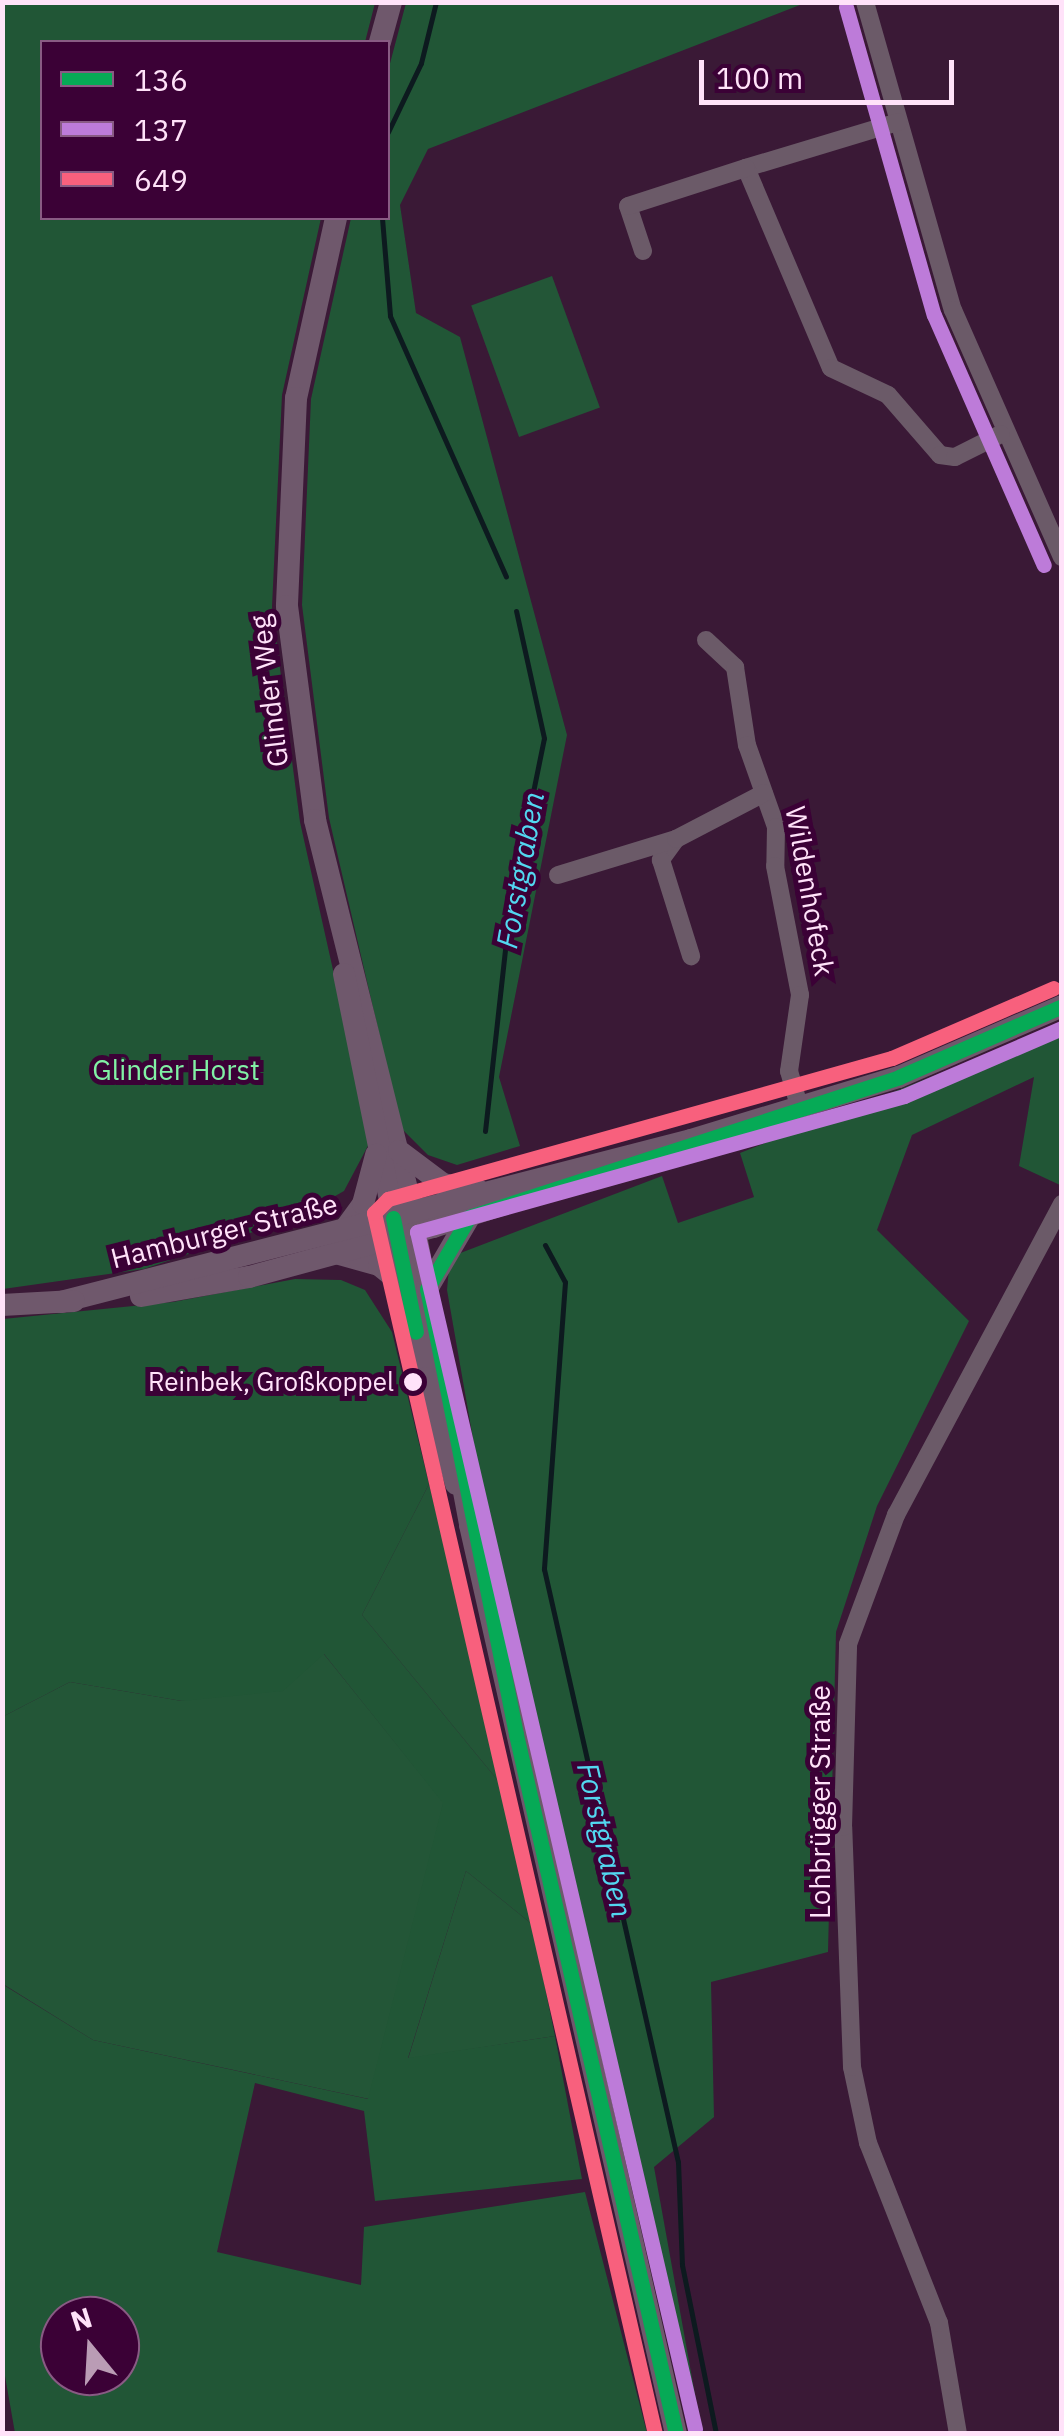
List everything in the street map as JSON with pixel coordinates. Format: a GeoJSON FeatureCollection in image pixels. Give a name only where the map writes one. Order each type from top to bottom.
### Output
{"type":"FeatureCollection","features":[{"type":"Feature","properties":{"kind":"main road"},"geometry":{"type":"LineString","coordinates":[[380,40],[390,2]]}},
{"type":"Feature","properties":{"kind":"main road","name":"Glinder Weg"},"geometry":{"type":"LineString","coordinates":[[336,220],[296,398],[287,606],[334,908],[404,1225],[440,1441],[470,1525],[676,2434]]}},
{"type":"Feature","properties":{"kind":"main road","name":"Hamburger Straße"},"geometry":{"type":"LineString","coordinates":[[2,1305],[180,1292],[404,1225],[496,1190],[690,1140],[950,1059],[1062,1006]]}},
{"type":"Feature","properties":{"kind":"main road","name":"Hamburger Straße"},"geometry":{"type":"LineString","coordinates":[[404,1225],[469,1217],[640,1166],[690,1140]]}},
{"type":"Feature","properties":{"kind":"main road"},"geometry":{"type":"LineString","coordinates":[[469,1217],[416,1288],[339,1243],[363,1204],[388,1147],[442,1184],[496,1190]]}},
{"type":"Feature","properties":{"kind":"street"},"geometry":{"type":"LineString","coordinates":[[865,2],[953,310],[1001,434],[1054,523],[1062,557]]}},
{"type":"Feature","properties":{"kind":"street"},"geometry":{"type":"LineString","coordinates":[[643,250],[628,206],[898,122]]}},
{"type":"Feature","properties":{"kind":"street"},"geometry":{"type":"LineString","coordinates":[[746,168],[831,368],[888,395],[940,455],[955,457],[1001,434]]}},
{"type":"Feature","properties":{"kind":"street","name":"Wildenhofeck"},"geometry":{"type":"LineString","coordinates":[[706,640],[735,667],[747,745],[764,793],[800,995],[790,1071],[799,1106]]}},
{"type":"Feature","properties":{"kind":"street"},"geometry":{"type":"LineString","coordinates":[[558,875],[676,839],[764,793]]}},
{"type":"Feature","properties":{"kind":"street"},"geometry":{"type":"LineString","coordinates":[[676,839],[661,860],[691,956]]}},
{"type":"Feature","properties":{"kind":"street","name":"Lohbrügger Straße"},"geometry":{"type":"LineString","coordinates":[[958,2434],[939,2323],[868,2143],[852,2067],[842,1827],[848,1644],[896,1515],[1062,1204]]}},
{"type":"Feature","properties":{"kind":"green space","name":"Glinder Horst"},"geometry":{"type":"Polygon","coordinates":[[[3,3],[375,3],[366,40],[40,40],[40,220],[321,220],[282,395],[272,607],[300,822],[371,1140],[344,1191],[300,1216],[144,1269],[3,1289],[3,3]]]}},
{"type":"Feature","properties":{"kind":"green space"},"geometry":{"type":"Polygon","coordinates":[[[406,3],[805,3],[428,149],[400,205],[416,313],[460,337],[567,735],[499,1077],[520,1146],[457,1165],[428,1155],[401,1128],[329,818],[302,605],[311,399],[351,220],[390,220],[390,63],[406,3]]]}},
{"type":"Feature","properties":{"kind":"green space"},"geometry":{"type":"Polygon","coordinates":[[[552,276],[600,408],[519,437],[471,305],[552,276]]]}},
{"type":"Feature","properties":{"kind":"green space"},"geometry":{"type":"Polygon","coordinates":[[[1061,1025],[1060,1185],[1019,1166],[1034,1077],[912,1135],[877,1230],[969,1321],[877,1506],[836,1632],[828,1952],[711,1982],[714,2117],[654,2167],[702,2433],[690,2433],[486,1513],[447,1290],[450,1257],[662,1176],[678,1223],[754,1197],[740,1153],[1061,1025]]]}},
{"type":"Feature","properties":{"kind":"green space"},"geometry":{"type":"Polygon","coordinates":[[[295,1279],[341,1280],[365,1290],[392,1332],[429,1484],[362,1615],[504,1788],[532,1924],[466,1871],[408,2058],[555,2036],[582,2179],[375,2201],[364,2111],[255,2083],[217,2252],[361,2285],[364,2227],[585,2192],[647,2433],[15,2433],[2,2359],[2,1984],[93,2040],[368,2099],[443,1803],[324,1654],[283,1691],[182,1701],[70,1682],[2,1717],[3,1319],[173,1302],[295,1279]]]}},
{"type":"Feature","properties":{"kind":"green space"},"geometry":{"type":"Polygon","coordinates":[[[429,1484],[504,1788],[362,1615],[429,1484]]]}},
{"type":"Feature","properties":{"kind":"green space"},"geometry":{"type":"Polygon","coordinates":[[[323,1653],[444,1803],[369,2099],[93,2040],[3,1984],[2,1717],[70,1682],[182,1701],[323,1653]]]}},
{"type":"Feature","properties":{"kind":"green space"},"geometry":{"type":"Polygon","coordinates":[[[466,1871],[532,1924],[555,2036],[408,2059],[466,1871]]]}},
{"type":"Feature","properties":{"kind":"waterway","name":"Forstgraben"},"geometry":{"type":"LineString","coordinates":[[390,128],[421,63],[436,2]]}},
{"type":"Feature","properties":{"kind":"waterway","name":"Forstgraben"},"geometry":{"type":"LineString","coordinates":[[382,220],[390,316],[506,576]]}},
{"type":"Feature","properties":{"kind":"waterway","name":"Forstgraben"},"geometry":{"type":"LineString","coordinates":[[485,1131],[510,905],[544,738],[516,611]]}},
{"type":"Feature","properties":{"kind":"waterway","name":"Forstgraben"},"geometry":{"type":"LineString","coordinates":[[545,1245],[565,1282],[544,1569],[678,2162],[682,2265],[716,2434]]}},
{"type":"Feature","properties":{"kind":"transit line","name":"137"},"geometry":{"type":"LineString","coordinates":[[846,7],[934,315],[1044,565]]}},
{"type":"Feature","properties":{"kind":"transit line","name":"649"},"geometry":{"type":"LineString","coordinates":[[655,2434],[374,1213],[388,1199],[892,1058],[1054,988]]}},
{"type":"Feature","properties":{"kind":"transit line","name":"136"},"geometry":{"type":"LineString","coordinates":[[676,2434],[516,1734],[427,1289],[469,1217],[899,1077],[1062,1006]]}},
{"type":"Feature","properties":{"kind":"transit line","name":"137"},"geometry":{"type":"LineString","coordinates":[[695,2429],[417,1232],[904,1096],[1062,1028]]}},
{"type":"Feature","properties":{"kind":"transit line","name":"136"},"geometry":{"type":"LineString","coordinates":[[393,1218],[416,1332]]}},
{"type":"Feature","properties":{"kind":"place","name":"Reinbek, Großkoppel"},"geometry":{"type":"Point","coordinates":[413,1382]}}]}
